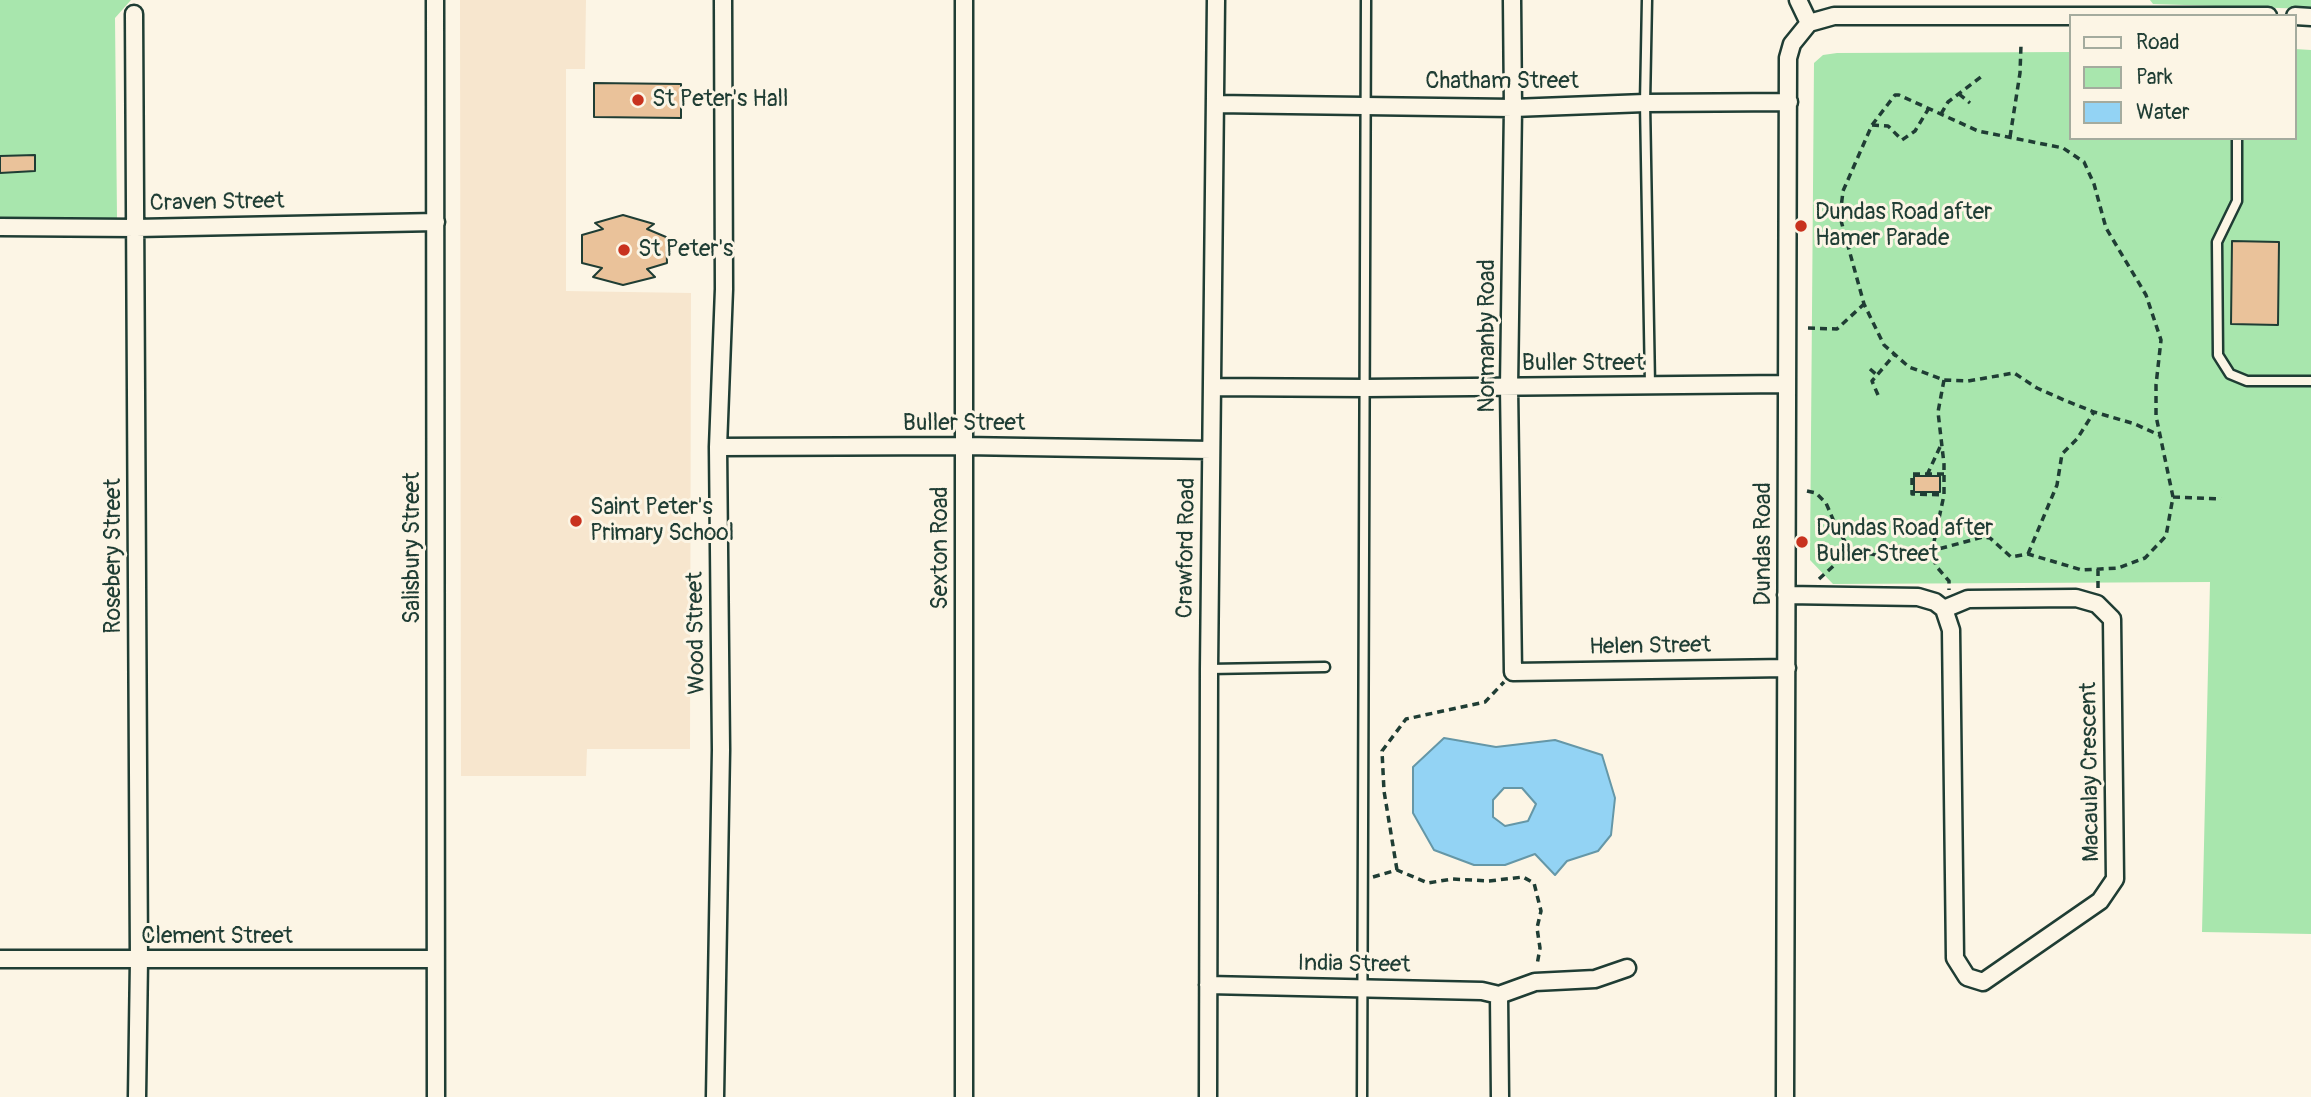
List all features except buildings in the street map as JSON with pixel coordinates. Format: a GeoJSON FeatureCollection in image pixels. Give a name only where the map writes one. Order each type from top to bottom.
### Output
{"type":"FeatureCollection","features":[{"type":"Feature","properties":{"kind":"street","name":"Salisbury Street"},"geometry":{"type":"LineString","coordinates":[[435,0],[436,1097]]}},
{"type":"Feature","properties":{"kind":"street","name":"Wood Street"},"geometry":{"type":"LineString","coordinates":[[715,1097],[721,750],[718,447],[724,289],[723,0]]}},
{"type":"Feature","properties":{"kind":"street","name":"Sexton Road"},"geometry":{"type":"LineString","coordinates":[[964,0],[964,1097]]}},
{"type":"Feature","properties":{"kind":"street","name":"Crawford Road"},"geometry":{"type":"LineString","coordinates":[[1209,1097],[1209,668],[1216,0]]}},
{"type":"Feature","properties":{"kind":"street","name":"Normanby Road"},"geometry":{"type":"LineString","coordinates":[[1512,0],[1509,387],[1513,673]]}},
{"type":"Feature","properties":{"kind":"street"},"geometry":{"type":"LineString","coordinates":[[1798,0],[1809,23],[1834,16],[2120,7],[2223,14]]}},
{"type":"Feature","properties":{"kind":"street","name":"Rosebery Street"},"geometry":{"type":"LineString","coordinates":[[134,14],[139,960],[137,1097]]}},
{"type":"Feature","properties":{"kind":"street","name":"Dundas Road"},"geometry":{"type":"LineString","coordinates":[[1785,1097],[1788,58],[1792,44],[1809,23]]}},
{"type":"Feature","properties":{"kind":"street","name":"Chatham Street"},"geometry":{"type":"LineString","coordinates":[[1215,104],[1513,108],[1644,103],[1789,102]]}},
{"type":"Feature","properties":{"kind":"street","name":"Craven Street"},"geometry":{"type":"LineString","coordinates":[[0,227],[136,228],[436,222]]}},
{"type":"Feature","properties":{"kind":"street","name":"Buller Street"},"geometry":{"type":"LineString","coordinates":[[1212,387],[1787,384]]}},
{"type":"Feature","properties":{"kind":"street","name":"Buller Street"},"geometry":{"type":"LineString","coordinates":[[718,447],[964,446],[1211,450]]}},
{"type":"Feature","properties":{"kind":"street"},"geometry":{"type":"LineString","coordinates":[[1786,595],[1917,597],[1935,602],[1944,609]]}},
{"type":"Feature","properties":{"kind":"street","name":"Macaulay Crescent"},"geometry":{"type":"LineString","coordinates":[[2076,598],[2098,604],[2112,619],[2115,879],[2100,901],[1983,982],[1967,977],[1955,958],[1951,630],[1944,609],[1968,600],[2076,598]]}},
{"type":"Feature","properties":{"kind":"street","name":"Helen Street"},"geometry":{"type":"LineString","coordinates":[[1513,673],[1787,668]]}},
{"type":"Feature","properties":{"kind":"street","name":"Clement Street"},"geometry":{"type":"LineString","coordinates":[[0,959],[435,958]]}},
{"type":"Feature","properties":{"kind":"street"},"geometry":{"type":"LineString","coordinates":[[1500,1097],[1499,995],[1535,982],[1595,979],[1627,968]]}},
{"type":"Feature","properties":{"kind":"street","name":"India Street"},"geometry":{"type":"LineString","coordinates":[[1208,985],[1482,991],[1499,995]]}},
{"type":"Feature","properties":{"kind":"lane"},"geometry":{"type":"LineString","coordinates":[[1362,1097],[1366,0]]}},
{"type":"Feature","properties":{"kind":"lane"},"geometry":{"type":"LineString","coordinates":[[1647,0],[1644,103],[1650,386]]}},
{"type":"Feature","properties":{"kind":"lane"},"geometry":{"type":"LineString","coordinates":[[2237,140],[2237,201],[2217,242],[2218,355],[2230,374],[2248,381],[2311,381]]}},
{"type":"Feature","properties":{"kind":"lane"},"geometry":{"type":"LineString","coordinates":[[1209,668],[1325,667]]}},
{"type":"Feature","properties":{"kind":"path"},"geometry":{"type":"LineString","coordinates":[[2010,138],[2020,73],[2021,46]]}},
{"type":"Feature","properties":{"kind":"path"},"geometry":{"type":"LineString","coordinates":[[1941,114],[1948,102],[1982,76]]}},
{"type":"Feature","properties":{"kind":"path"},"geometry":{"type":"LineString","coordinates":[[1959,94],[1970,103]]}},
{"type":"Feature","properties":{"kind":"path"},"geometry":{"type":"LineString","coordinates":[[1807,491],[1816,493],[1826,502],[1838,531],[1851,550],[1891,558],[1909,557],[1983,537],[1990,538],[2011,557],[2028,554],[2082,570],[2118,568],[2145,558],[2166,536],[2174,497],[2156,416],[2161,341],[2146,295],[2106,228],[2094,184],[2084,162],[2063,148],[1978,131],[1895,95],[1872,125],[1843,191],[1840,216],[1864,304],[1884,345],[1909,367],[1944,380],[1968,381],[2014,373],[2037,388],[2159,435]]}},
{"type":"Feature","properties":{"kind":"path"},"geometry":{"type":"LineString","coordinates":[[1872,125],[1888,126],[1902,140],[1915,131],[1929,108]]}},
{"type":"Feature","properties":{"kind":"path"},"geometry":{"type":"LineString","coordinates":[[1808,328],[1837,329],[1864,304]]}},
{"type":"Feature","properties":{"kind":"path"},"geometry":{"type":"LineString","coordinates":[[1878,395],[1872,381],[1895,354]]}},
{"type":"Feature","properties":{"kind":"path"},"geometry":{"type":"LineString","coordinates":[[1870,369],[1877,375]]}},
{"type":"Feature","properties":{"kind":"path"},"geometry":{"type":"LineString","coordinates":[[1944,380],[1938,412],[1944,495],[1932,551],[1936,566],[1949,581],[1944,609]]}},
{"type":"Feature","properties":{"kind":"path"},"geometry":{"type":"LineString","coordinates":[[2028,554],[2057,485],[2062,454],[2077,439],[2094,412]]}},
{"type":"Feature","properties":{"kind":"path"},"geometry":{"type":"LineString","coordinates":[[1927,475],[1941,445]]}},
{"type":"Feature","properties":{"kind":"path"},"geometry":{"type":"LineString","coordinates":[[1944,474],[1912,474],[1912,494],[1944,495]]}},
{"type":"Feature","properties":{"kind":"path"},"geometry":{"type":"LineString","coordinates":[[2174,497],[2221,499]]}},
{"type":"Feature","properties":{"kind":"path"},"geometry":{"type":"LineString","coordinates":[[1817,582],[1851,550]]}},
{"type":"Feature","properties":{"kind":"path"},"geometry":{"type":"LineString","coordinates":[[1396,870],[1384,790],[1382,751],[1406,719],[1485,702],[1513,673]]}},
{"type":"Feature","properties":{"kind":"path"},"geometry":{"type":"LineString","coordinates":[[1364,880],[1396,870],[1429,883],[1452,878],[1489,881],[1523,877],[1534,883],[1541,911],[1537,928],[1540,948],[1535,982]]}},
{"type":"Feature","properties":{"kind":"shaded area","name":"Saint Peter's Primary School"},"geometry":{"type":"Polygon","coordinates":[[[460,0],[586,0],[585,69],[566,69],[566,291],[691,293],[690,749],[587,749],[586,776],[461,776],[460,0]]]}},
{"type":"Feature","properties":{"kind":"green space"},"geometry":{"type":"Polygon","coordinates":[[[0,0],[131,0],[115,18],[117,218],[0,227],[0,0]]]}},
{"type":"Feature","properties":{"kind":"green space"},"geometry":{"type":"Polygon","coordinates":[[[2150,0],[2311,0],[2311,9],[2153,4],[2150,0]]]}},
{"type":"Feature","properties":{"kind":"green space"},"geometry":{"type":"Polygon","coordinates":[[[2297,49],[2311,50],[2311,934],[2202,932],[2210,582],[1833,584],[1810,560],[1814,63],[1823,55],[2070,52],[2070,140],[2297,140],[2297,49]]]}},
{"type":"Feature","properties":{"kind":"water"},"geometry":{"type":"Polygon","coordinates":[[[1444,738],[1496,747],[1555,740],[1602,755],[1615,798],[1611,835],[1598,851],[1567,861],[1555,875],[1535,854],[1505,865],[1474,865],[1434,850],[1413,813],[1413,767],[1444,738]],[[1504,788],[1493,800],[1493,817],[1505,826],[1528,821],[1536,804],[1522,788],[1504,788]]]}},
{"type":"Feature","properties":{"kind":"place","name":"St Peter's Hall"},"geometry":{"type":"Point","coordinates":[638,100]}},
{"type":"Feature","properties":{"kind":"place","name":"Dundas Road after Hamer Parade"},"geometry":{"type":"Point","coordinates":[1801,226]}},
{"type":"Feature","properties":{"kind":"place","name":"St Peter's"},"geometry":{"type":"Point","coordinates":[624,250]}},
{"type":"Feature","properties":{"kind":"place","name":"Saint Peter's Primary School"},"geometry":{"type":"Point","coordinates":[576,521]}},
{"type":"Feature","properties":{"kind":"place","name":"Dundas Road after Buller Street"},"geometry":{"type":"Point","coordinates":[1802,542]}}]}
